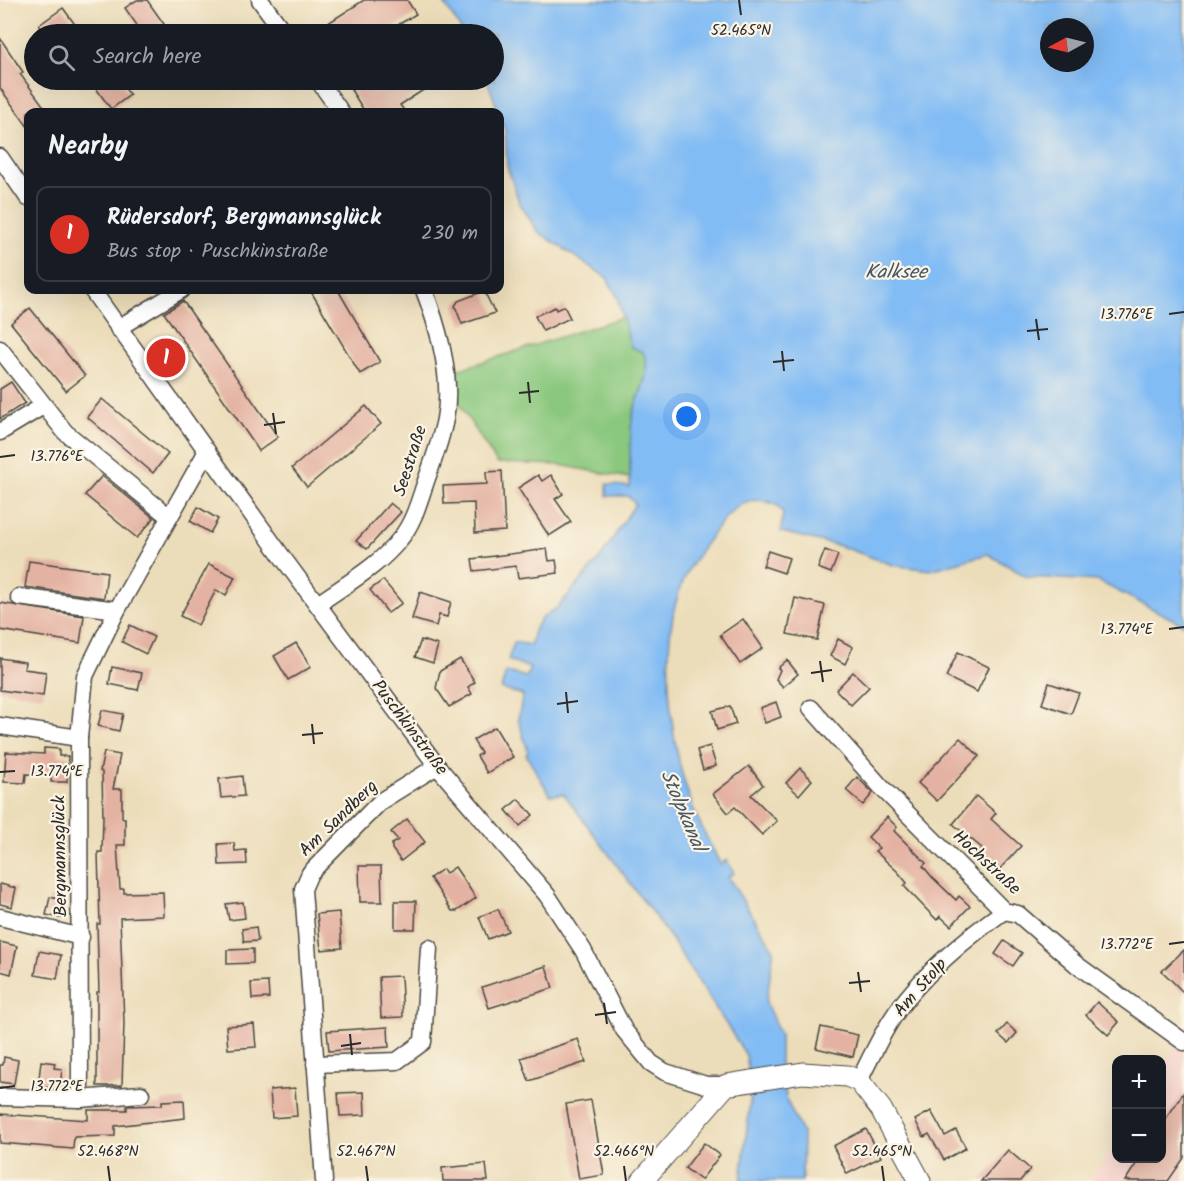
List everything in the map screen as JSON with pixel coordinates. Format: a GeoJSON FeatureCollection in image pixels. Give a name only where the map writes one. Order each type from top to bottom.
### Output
{"type":"FeatureCollection","features":[{"type":"Feature","properties":{"kind":"main road"},"geometry":{"type":"LineString","coordinates":[[642,1181],[732,1083],[803,1073],[847,1076],[859,1082],[881,1109],[920,1181]]}},
{"type":"Feature","properties":{"kind":"street"},"geometry":{"type":"LineString","coordinates":[[260,0],[278,24]]}},
{"type":"Feature","properties":{"kind":"street"},"geometry":{"type":"LineString","coordinates":[[325,90],[338,108]]}},
{"type":"Feature","properties":{"kind":"street"},"geometry":{"type":"LineString","coordinates":[[0,157],[24,192]]}},
{"type":"Feature","properties":{"kind":"street","name":"Puschkinstraße"},"geometry":{"type":"LineString","coordinates":[[95,294],[436,766],[547,896],[582,950],[624,1030],[651,1063],[665,1072],[706,1085],[732,1083]]}},
{"type":"Feature","properties":{"kind":"street"},"geometry":{"type":"LineString","coordinates":[[118,328],[174,294]]}},
{"type":"Feature","properties":{"kind":"street","name":"Seestraße"},"geometry":{"type":"LineString","coordinates":[[318,604],[388,553],[414,517],[445,419],[447,396],[445,366],[434,316],[426,294]]}},
{"type":"Feature","properties":{"kind":"street"},"geometry":{"type":"LineString","coordinates":[[0,349],[65,432],[168,516]]}},
{"type":"Feature","properties":{"kind":"street"},"geometry":{"type":"LineString","coordinates":[[0,432],[43,406]]}},
{"type":"Feature","properties":{"kind":"street","name":"Bergmannsglück"},"geometry":{"type":"LineString","coordinates":[[80,1099],[79,738],[85,676],[117,610],[168,516],[207,451]]}},
{"type":"Feature","properties":{"kind":"street"},"geometry":{"type":"LineString","coordinates":[[19,597],[117,610]]}},
{"type":"Feature","properties":{"kind":"street","name":"Hochstraße"},"geometry":{"type":"LineString","coordinates":[[811,708],[883,789],[1004,911],[1018,914],[1077,965],[1184,1042]]}},
{"type":"Feature","properties":{"kind":"street"},"geometry":{"type":"LineString","coordinates":[[0,726],[79,738]]}},
{"type":"Feature","properties":{"kind":"street","name":"Am Sandberg"},"geometry":{"type":"LineString","coordinates":[[324,1181],[303,889],[310,873],[381,801],[436,766]]}},
{"type":"Feature","properties":{"kind":"street","name":"Am Stolp"},"geometry":{"type":"LineString","coordinates":[[859,1082],[880,1039],[907,998],[965,939],[1004,911]]}},
{"type":"Feature","properties":{"kind":"street","name":"Bergmannsglück"},"geometry":{"type":"LineString","coordinates":[[0,917],[81,937]]}},
{"type":"Feature","properties":{"kind":"street"},"geometry":{"type":"LineString","coordinates":[[315,1064],[397,1061],[423,1042],[429,948]]}},
{"type":"Feature","properties":{"kind":"street"},"geometry":{"type":"LineString","coordinates":[[0,1097],[80,1099],[141,1094]]}},
{"type":"Feature","properties":{"kind":"shaded area"},"geometry":{"type":"Polygon","coordinates":[[[1178,1043],[1184,1048],[1184,1181],[1090,1181],[1112,1146],[1112,1163],[1166,1163],[1166,1062],[1178,1043]]]}},
{"type":"Feature","properties":{"kind":"green space"},"geometry":{"type":"Polygon","coordinates":[[[623,317],[631,347],[643,352],[646,361],[645,378],[633,412],[630,478],[559,465],[497,463],[457,401],[451,372],[623,317]]]}},
{"type":"Feature","properties":{"kind":"water","name":"Kalksee"},"geometry":{"type":"Polygon","coordinates":[[[442,0],[1184,0],[1184,625],[1098,581],[1027,577],[988,554],[930,570],[893,565],[840,546],[781,532],[783,513],[778,506],[759,500],[744,503],[724,519],[692,564],[676,601],[671,629],[669,690],[683,778],[701,826],[720,864],[727,860],[734,873],[728,877],[774,950],[766,1003],[780,1035],[780,1066],[787,1101],[803,1135],[802,1181],[741,1181],[751,1092],[746,1055],[668,934],[564,794],[550,795],[526,755],[528,751],[518,719],[523,695],[501,689],[506,672],[527,677],[530,668],[508,660],[514,642],[531,645],[538,623],[545,615],[556,609],[601,557],[635,504],[628,496],[607,496],[607,484],[630,487],[632,420],[646,369],[643,352],[631,347],[617,297],[607,278],[537,231],[519,202],[507,166],[504,108],[497,108],[491,90],[504,90],[504,24],[458,24],[442,0]]]}},
{"type":"Feature","properties":{"kind":"building"},"geometry":{"type":"Polygon","coordinates":[[[137,0],[147,0],[164,24],[136,24],[125,8],[137,0]]]}},
{"type":"Feature","properties":{"kind":"building"},"geometry":{"type":"Polygon","coordinates":[[[364,0],[407,0],[416,14],[400,24],[327,24],[364,0]]]}},
{"type":"Feature","properties":{"kind":"building"},"geometry":{"type":"Polygon","coordinates":[[[63,8],[75,24],[40,24],[63,8]]]}},
{"type":"Feature","properties":{"kind":"building"},"geometry":{"type":"Polygon","coordinates":[[[0,38],[23,72],[20,74],[24,79],[24,90],[32,90],[45,108],[24,108],[24,121],[0,88],[0,38]]]}},
{"type":"Feature","properties":{"kind":"building"},"geometry":{"type":"Polygon","coordinates":[[[97,90],[126,90],[130,95],[110,108],[97,90]]]}},
{"type":"Feature","properties":{"kind":"building"},"geometry":{"type":"Polygon","coordinates":[[[351,90],[423,90],[400,105],[402,108],[362,108],[351,90]]]}},
{"type":"Feature","properties":{"kind":"building"},"geometry":{"type":"Polygon","coordinates":[[[312,294],[340,294],[380,362],[360,374],[312,294]]]}},
{"type":"Feature","properties":{"kind":"building"},"geometry":{"type":"Polygon","coordinates":[[[476,294],[486,294],[495,313],[462,324],[455,306],[458,301],[476,294]]]}},
{"type":"Feature","properties":{"kind":"building"},"geometry":{"type":"Polygon","coordinates":[[[183,301],[278,437],[259,451],[164,313],[183,301]]]}},
{"type":"Feature","properties":{"kind":"building"},"geometry":{"type":"Polygon","coordinates":[[[564,306],[570,318],[543,331],[535,316],[555,307],[556,310],[564,306]]]}},
{"type":"Feature","properties":{"kind":"building"},"geometry":{"type":"Polygon","coordinates":[[[30,308],[85,376],[66,391],[11,323],[30,308]]]}},
{"type":"Feature","properties":{"kind":"building"},"geometry":{"type":"Polygon","coordinates":[[[11,382],[25,403],[0,419],[0,389],[11,382]]]}},
{"type":"Feature","properties":{"kind":"building"},"geometry":{"type":"Polygon","coordinates":[[[102,399],[168,454],[153,473],[87,417],[102,399]]]}},
{"type":"Feature","properties":{"kind":"building"},"geometry":{"type":"Polygon","coordinates":[[[366,406],[381,424],[307,487],[292,468],[366,406]]]}},
{"type":"Feature","properties":{"kind":"building"},"geometry":{"type":"Polygon","coordinates":[[[502,471],[505,531],[475,533],[474,503],[444,504],[443,486],[487,484],[486,472],[502,471]]]}},
{"type":"Feature","properties":{"kind":"building"},"geometry":{"type":"Polygon","coordinates":[[[538,475],[542,481],[551,475],[563,494],[555,499],[571,522],[549,536],[518,488],[538,475]]]}},
{"type":"Feature","properties":{"kind":"building"},"geometry":{"type":"Polygon","coordinates":[[[102,476],[154,518],[137,538],[85,495],[102,476]]]}},
{"type":"Feature","properties":{"kind":"building"},"geometry":{"type":"Polygon","coordinates":[[[390,503],[401,512],[367,549],[356,541],[390,503]]]}},
{"type":"Feature","properties":{"kind":"building"},"geometry":{"type":"Polygon","coordinates":[[[198,507],[218,519],[210,533],[190,521],[198,507]]]}},
{"type":"Feature","properties":{"kind":"building"},"geometry":{"type":"Polygon","coordinates":[[[547,549],[549,561],[556,560],[558,573],[518,578],[516,566],[474,571],[472,559],[547,549]]]}},
{"type":"Feature","properties":{"kind":"building"},"geometry":{"type":"Polygon","coordinates":[[[825,550],[838,555],[831,573],[818,568],[825,550]]]}},
{"type":"Feature","properties":{"kind":"building"},"geometry":{"type":"Polygon","coordinates":[[[768,551],[789,558],[784,573],[763,566],[768,551]]]}},
{"type":"Feature","properties":{"kind":"building"},"geometry":{"type":"Polygon","coordinates":[[[29,561],[107,572],[104,598],[25,587],[29,561]]]}},
{"type":"Feature","properties":{"kind":"building"},"geometry":{"type":"Polygon","coordinates":[[[209,564],[235,577],[226,595],[216,590],[198,625],[180,616],[209,564]]]}},
{"type":"Feature","properties":{"kind":"building"},"geometry":{"type":"Polygon","coordinates":[[[383,580],[402,603],[388,613],[370,590],[383,580]]]}},
{"type":"Feature","properties":{"kind":"building"},"geometry":{"type":"Polygon","coordinates":[[[420,592],[451,602],[447,617],[439,615],[436,626],[412,619],[420,592]]]}},
{"type":"Feature","properties":{"kind":"building"},"geometry":{"type":"Polygon","coordinates":[[[795,598],[825,605],[817,640],[787,634],[795,598]]]}},
{"type":"Feature","properties":{"kind":"building"},"geometry":{"type":"Polygon","coordinates":[[[0,603],[84,616],[80,643],[0,630],[0,603]]]}},
{"type":"Feature","properties":{"kind":"building"},"geometry":{"type":"Polygon","coordinates":[[[743,619],[763,648],[740,664],[720,635],[743,619]]]}},
{"type":"Feature","properties":{"kind":"building"},"geometry":{"type":"Polygon","coordinates":[[[130,625],[154,637],[146,654],[122,642],[130,625]]]}},
{"type":"Feature","properties":{"kind":"building"},"geometry":{"type":"Polygon","coordinates":[[[838,639],[853,647],[845,664],[830,656],[838,639]]]}},
{"type":"Feature","properties":{"kind":"building"},"geometry":{"type":"Polygon","coordinates":[[[421,640],[438,645],[433,663],[415,657],[421,640]]]}},
{"type":"Feature","properties":{"kind":"building"},"geometry":{"type":"Polygon","coordinates":[[[296,643],[311,667],[288,680],[274,656],[296,643]]]}},
{"type":"Feature","properties":{"kind":"building"},"geometry":{"type":"Polygon","coordinates":[[[958,652],[989,667],[977,692],[946,677],[958,652]]]}},
{"type":"Feature","properties":{"kind":"building"},"geometry":{"type":"Polygon","coordinates":[[[0,658],[25,662],[24,669],[46,672],[43,696],[0,690],[0,658]]]}},
{"type":"Feature","properties":{"kind":"building"},"geometry":{"type":"Polygon","coordinates":[[[460,659],[475,682],[468,687],[472,694],[449,707],[436,688],[440,671],[460,659]]]}},
{"type":"Feature","properties":{"kind":"building"},"geometry":{"type":"Polygon","coordinates":[[[787,660],[798,674],[783,687],[776,679],[780,670],[778,668],[787,660]]]}},
{"type":"Feature","properties":{"kind":"building"},"geometry":{"type":"Polygon","coordinates":[[[112,667],[142,673],[138,690],[109,684],[112,667]]]}},
{"type":"Feature","properties":{"kind":"building"},"geometry":{"type":"Polygon","coordinates":[[[853,672],[869,687],[851,705],[836,690],[853,672]]]}},
{"type":"Feature","properties":{"kind":"building"},"geometry":{"type":"Polygon","coordinates":[[[1049,683],[1079,693],[1071,714],[1042,704],[1049,683]]]}},
{"type":"Feature","properties":{"kind":"building"},"geometry":{"type":"Polygon","coordinates":[[[776,702],[781,717],[765,723],[760,708],[776,702]]]}},
{"type":"Feature","properties":{"kind":"building"},"geometry":{"type":"Polygon","coordinates":[[[730,706],[736,724],[717,730],[712,711],[730,706]]]}},
{"type":"Feature","properties":{"kind":"building"},"geometry":{"type":"Polygon","coordinates":[[[102,710],[123,714],[119,731],[98,726],[102,710]]]}},
{"type":"Feature","properties":{"kind":"building"},"geometry":{"type":"Polygon","coordinates":[[[495,727],[513,757],[487,773],[477,756],[481,753],[473,740],[495,727]]]}},
{"type":"Feature","properties":{"kind":"building"},"geometry":{"type":"Polygon","coordinates":[[[960,738],[979,756],[937,801],[918,783],[960,738]]]}},
{"type":"Feature","properties":{"kind":"building"},"geometry":{"type":"Polygon","coordinates":[[[710,746],[716,766],[703,770],[697,750],[710,746]]]}},
{"type":"Feature","properties":{"kind":"building"},"geometry":{"type":"Polygon","coordinates":[[[44,748],[59,749],[59,756],[68,756],[67,782],[51,782],[51,775],[26,774],[25,783],[4,782],[6,752],[44,754],[44,748]]]}},
{"type":"Feature","properties":{"kind":"building"},"geometry":{"type":"Polygon","coordinates":[[[104,752],[120,755],[113,789],[122,789],[122,818],[125,818],[125,845],[117,845],[120,889],[124,889],[124,893],[163,892],[164,916],[120,918],[124,1023],[122,1085],[97,1086],[97,992],[99,992],[97,924],[100,924],[98,852],[102,852],[102,772],[100,771],[104,752]]]}},
{"type":"Feature","properties":{"kind":"building"},"geometry":{"type":"Polygon","coordinates":[[[749,766],[763,785],[751,795],[777,821],[762,835],[735,807],[728,813],[713,794],[749,766]]]}},
{"type":"Feature","properties":{"kind":"building"},"geometry":{"type":"Polygon","coordinates":[[[800,768],[812,780],[799,795],[786,783],[800,768]]]}},
{"type":"Feature","properties":{"kind":"building"},"geometry":{"type":"Polygon","coordinates":[[[242,776],[244,796],[221,798],[219,779],[242,776]]]}},
{"type":"Feature","properties":{"kind":"building"},"geometry":{"type":"Polygon","coordinates":[[[857,777],[873,793],[863,805],[846,790],[857,777]]]}},
{"type":"Feature","properties":{"kind":"building"},"geometry":{"type":"Polygon","coordinates":[[[976,796],[996,813],[991,819],[1021,846],[995,874],[976,856],[983,849],[953,824],[976,796]]]}},
{"type":"Feature","properties":{"kind":"building"},"geometry":{"type":"Polygon","coordinates":[[[518,799],[533,815],[520,826],[506,810],[518,799]]]}},
{"type":"Feature","properties":{"kind":"building"},"geometry":{"type":"Polygon","coordinates":[[[887,817],[897,827],[894,831],[926,863],[923,866],[932,877],[956,900],[959,896],[970,906],[951,926],[940,916],[937,920],[904,886],[907,883],[898,872],[875,851],[879,848],[868,837],[887,817]]]}},
{"type":"Feature","properties":{"kind":"building"},"geometry":{"type":"Polygon","coordinates":[[[407,819],[425,842],[401,861],[392,849],[392,844],[398,840],[391,832],[407,819]]]}},
{"type":"Feature","properties":{"kind":"building"},"geometry":{"type":"Polygon","coordinates":[[[234,843],[235,851],[246,850],[247,864],[219,865],[218,844],[234,843]]]}},
{"type":"Feature","properties":{"kind":"building"},"geometry":{"type":"Polygon","coordinates":[[[359,866],[381,866],[382,902],[360,902],[359,866]]]}},
{"type":"Feature","properties":{"kind":"building"},"geometry":{"type":"Polygon","coordinates":[[[455,867],[476,898],[457,911],[452,911],[430,878],[443,869],[446,873],[455,867]]]}},
{"type":"Feature","properties":{"kind":"building"},"geometry":{"type":"Polygon","coordinates":[[[0,884],[16,888],[12,907],[0,904],[0,884]]]}},
{"type":"Feature","properties":{"kind":"building"},"geometry":{"type":"Polygon","coordinates":[[[50,897],[65,901],[61,918],[46,915],[50,897]]]}},
{"type":"Feature","properties":{"kind":"building"},"geometry":{"type":"Polygon","coordinates":[[[395,901],[416,901],[415,929],[395,929],[395,901]]]}},
{"type":"Feature","properties":{"kind":"building"},"geometry":{"type":"Polygon","coordinates":[[[243,902],[245,918],[229,920],[226,904],[243,902]]]}},
{"type":"Feature","properties":{"kind":"building"},"geometry":{"type":"Polygon","coordinates":[[[498,909],[508,931],[488,939],[479,917],[498,909]]]}},
{"type":"Feature","properties":{"kind":"building"},"geometry":{"type":"Polygon","coordinates":[[[339,912],[342,948],[321,950],[317,914],[339,912]]]}},
{"type":"Feature","properties":{"kind":"building"},"geometry":{"type":"Polygon","coordinates":[[[256,927],[258,941],[244,942],[242,929],[256,927]]]}},
{"type":"Feature","properties":{"kind":"building"},"geometry":{"type":"Polygon","coordinates":[[[1004,941],[1022,953],[1013,966],[995,954],[1004,941]]]}},
{"type":"Feature","properties":{"kind":"building"},"geometry":{"type":"Polygon","coordinates":[[[0,942],[17,946],[11,974],[0,971],[0,942]]]}},
{"type":"Feature","properties":{"kind":"building"},"geometry":{"type":"Polygon","coordinates":[[[253,949],[253,963],[227,964],[227,950],[253,949]]]}},
{"type":"Feature","properties":{"kind":"building"},"geometry":{"type":"Polygon","coordinates":[[[1184,950],[1184,993],[1162,971],[1184,950]]]}},
{"type":"Feature","properties":{"kind":"building"},"geometry":{"type":"Polygon","coordinates":[[[39,951],[61,955],[57,979],[35,975],[39,951]]]}},
{"type":"Feature","properties":{"kind":"building"},"geometry":{"type":"Polygon","coordinates":[[[546,966],[553,988],[489,1008],[482,987],[546,966]]]}},
{"type":"Feature","properties":{"kind":"building"},"geometry":{"type":"Polygon","coordinates":[[[401,976],[403,1017],[381,1018],[379,977],[401,976]]]}},
{"type":"Feature","properties":{"kind":"building"},"geometry":{"type":"Polygon","coordinates":[[[268,982],[269,998],[252,999],[251,983],[268,982]]]}},
{"type":"Feature","properties":{"kind":"building"},"geometry":{"type":"Polygon","coordinates":[[[1097,1002],[1119,1022],[1108,1035],[1086,1015],[1097,1002]]]}},
{"type":"Feature","properties":{"kind":"building"},"geometry":{"type":"Polygon","coordinates":[[[254,1024],[256,1047],[228,1049],[226,1026],[254,1024]]]}},
{"type":"Feature","properties":{"kind":"building"},"geometry":{"type":"Polygon","coordinates":[[[1007,1024],[1017,1033],[1008,1043],[998,1034],[1007,1024]]]}},
{"type":"Feature","properties":{"kind":"building"},"geometry":{"type":"Polygon","coordinates":[[[388,1027],[389,1047],[329,1051],[327,1031],[388,1027]]]}},
{"type":"Feature","properties":{"kind":"building"},"geometry":{"type":"Polygon","coordinates":[[[821,1027],[858,1035],[853,1057],[816,1048],[821,1027]]]}},
{"type":"Feature","properties":{"kind":"building"},"geometry":{"type":"Polygon","coordinates":[[[578,1039],[586,1062],[529,1081],[521,1058],[578,1039]]]}},
{"type":"Feature","properties":{"kind":"building"},"geometry":{"type":"Polygon","coordinates":[[[4,1057],[18,1060],[14,1084],[0,1082],[0,1065],[3,1065],[4,1057]]]}},
{"type":"Feature","properties":{"kind":"building"},"geometry":{"type":"Polygon","coordinates":[[[41,1061],[55,1063],[54,1068],[62,1069],[60,1088],[38,1087],[41,1061]]]}},
{"type":"Feature","properties":{"kind":"building"},"geometry":{"type":"Polygon","coordinates":[[[295,1088],[297,1116],[272,1118],[270,1090],[295,1088]]]}},
{"type":"Feature","properties":{"kind":"building"},"geometry":{"type":"Polygon","coordinates":[[[364,1092],[365,1115],[340,1116],[338,1093],[364,1092]]]}},
{"type":"Feature","properties":{"kind":"building"},"geometry":{"type":"Polygon","coordinates":[[[1184,1092],[1184,1158],[1168,1181],[1125,1181],[1137,1163],[1166,1163],[1166,1119],[1184,1092]]]}},
{"type":"Feature","properties":{"kind":"building"},"geometry":{"type":"Polygon","coordinates":[[[184,1100],[185,1118],[115,1126],[115,1136],[74,1137],[73,1149],[0,1143],[0,1114],[88,1120],[88,1110],[127,1110],[127,1106],[162,1105],[162,1101],[184,1100]]]}},
{"type":"Feature","properties":{"kind":"building"},"geometry":{"type":"Polygon","coordinates":[[[591,1100],[604,1175],[579,1179],[566,1104],[591,1100]]]}},
{"type":"Feature","properties":{"kind":"building"},"geometry":{"type":"Polygon","coordinates":[[[931,1111],[945,1136],[956,1130],[966,1148],[944,1160],[929,1134],[924,1137],[915,1120],[931,1111]]]}},
{"type":"Feature","properties":{"kind":"building"},"geometry":{"type":"Polygon","coordinates":[[[866,1129],[881,1157],[847,1174],[833,1146],[866,1129]]]}},
{"type":"Feature","properties":{"kind":"building"},"geometry":{"type":"Polygon","coordinates":[[[704,1143],[720,1155],[701,1180],[685,1168],[704,1143]]]}},
{"type":"Feature","properties":{"kind":"building"},"geometry":{"type":"Polygon","coordinates":[[[1008,1150],[1030,1169],[1020,1181],[981,1181],[1008,1150]]]}},
{"type":"Feature","properties":{"kind":"building"},"geometry":{"type":"Polygon","coordinates":[[[486,1164],[488,1181],[443,1181],[442,1168],[486,1164]]]}},
{"type":"Feature","properties":{"kind":"place","name":"Rüdersdorf, Bergmannsglück"},"geometry":{"type":"Point","coordinates":[166,358]}},
{"type":"Feature","properties":{"kind":"water label","name":"Stolpkanal"},"geometry":{"type":"Point","coordinates":[682,811]}}]}
